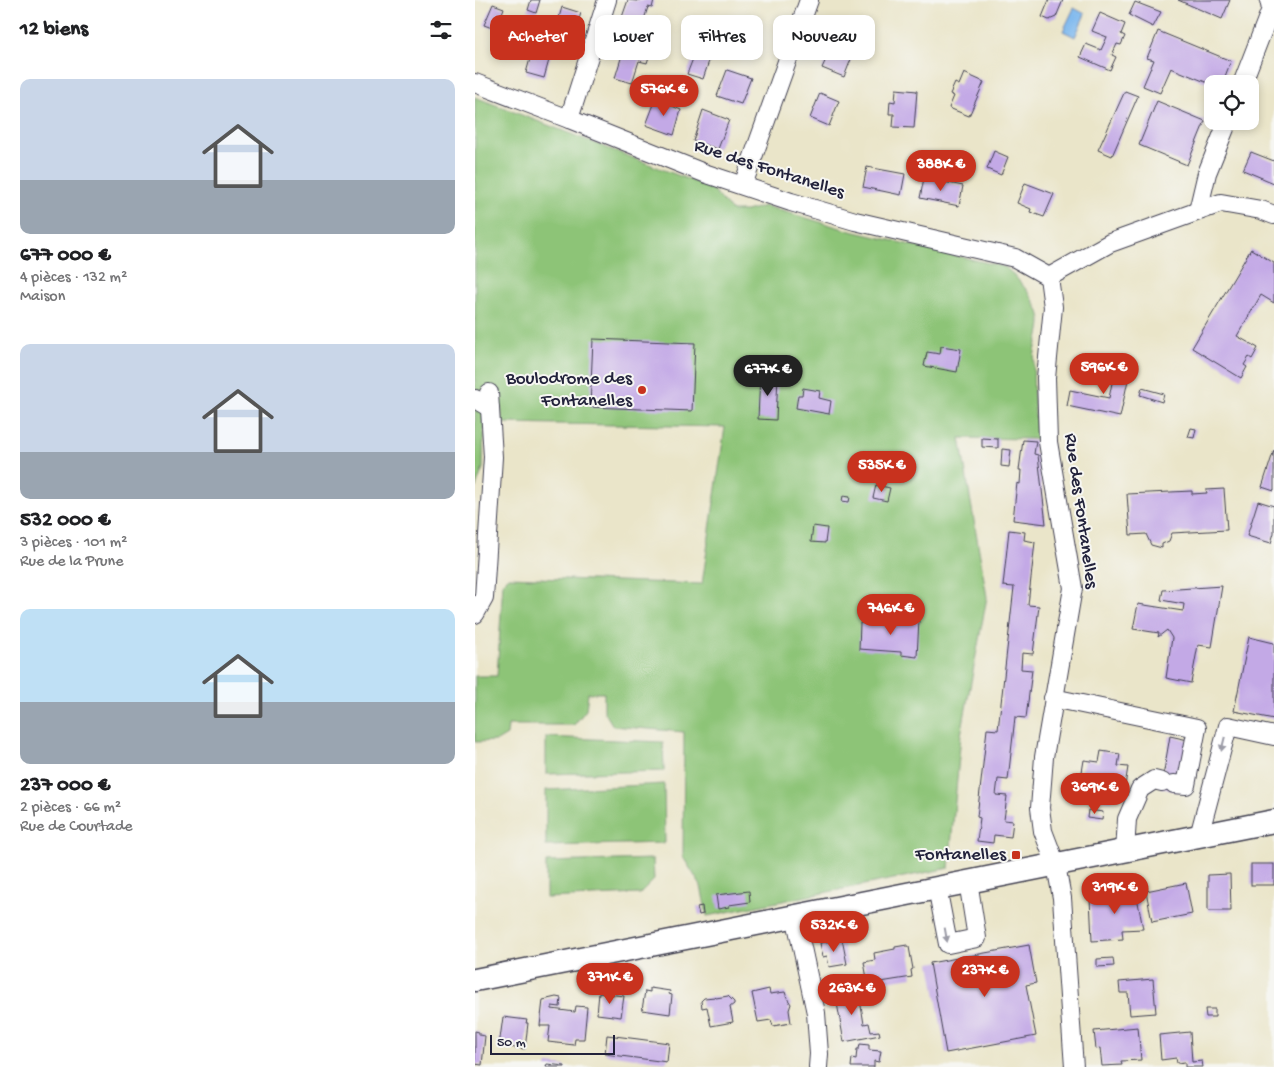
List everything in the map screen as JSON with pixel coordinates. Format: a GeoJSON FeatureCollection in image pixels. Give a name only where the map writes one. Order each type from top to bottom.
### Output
{"type":"FeatureCollection","features":[{"type":"Feature","properties":{"kind":"main road"},"geometry":{"type":"LineString","coordinates":[[475,980],[937,887],[1125,852],[1273,819]]}},
{"type":"Feature","properties":{"kind":"street"},"geometry":{"type":"LineString","coordinates":[[569,119],[607,0]]}},
{"type":"Feature","properties":{"kind":"street"},"geometry":{"type":"LineString","coordinates":[[743,185],[809,0]]}},
{"type":"Feature","properties":{"kind":"street"},"geometry":{"type":"LineString","coordinates":[[1246,75],[1270,24],[1271,9],[1269,0]]}},
{"type":"Feature","properties":{"kind":"street","name":"Rue des Fontanelles"},"geometry":{"type":"LineString","coordinates":[[475,83],[703,173],[855,221],[1015,258],[1049,277],[1053,308],[1046,378],[1048,442],[1073,588],[1053,698],[1044,758],[1040,808],[1043,831],[1056,865],[1062,898],[1074,1067]]}},
{"type":"Feature","properties":{"kind":"street"},"geometry":{"type":"LineString","coordinates":[[1198,211],[1207,173],[1224,130]]}},
{"type":"Feature","properties":{"kind":"street"},"geometry":{"type":"LineString","coordinates":[[1049,277],[1110,243],[1221,203],[1261,210],[1274,215]]}},
{"type":"Feature","properties":{"kind":"street"},"geometry":{"type":"LineString","coordinates":[[475,614],[484,598],[493,457],[485,400]]}},
{"type":"Feature","properties":{"kind":"street"},"geometry":{"type":"LineString","coordinates":[[1053,698],[1197,728],[1186,785],[1154,780],[1140,789],[1127,819],[1125,852]]}},
{"type":"Feature","properties":{"kind":"street"},"geometry":{"type":"LineString","coordinates":[[1199,836],[1228,726],[1274,736]]}},
{"type":"Feature","properties":{"kind":"street"},"geometry":{"type":"LineString","coordinates":[[937,887],[948,944],[977,938],[968,881]]}},
{"type":"Feature","properties":{"kind":"street"},"geometry":{"type":"LineString","coordinates":[[795,916],[816,1013],[818,1067]]}},
{"type":"Feature","properties":{"kind":"green space"},"geometry":{"type":"Polygon","coordinates":[[[475,97],[711,188],[732,211],[746,211],[765,206],[851,231],[1005,267],[1022,284],[1033,299],[1041,321],[1033,369],[1037,439],[960,438],[987,597],[961,735],[949,868],[707,916],[701,886],[683,857],[684,732],[613,726],[604,711],[604,693],[588,693],[586,710],[574,725],[508,725],[507,735],[497,741],[475,742],[475,676],[497,676],[503,582],[509,577],[702,584],[725,427],[502,423],[500,393],[478,391],[475,388],[475,97]]]}},
{"type":"Feature","properties":{"kind":"green space"},"geometry":{"type":"Polygon","coordinates":[[[475,406],[484,410],[483,468],[475,490],[475,406]]]}},
{"type":"Feature","properties":{"kind":"green space"},"geometry":{"type":"Polygon","coordinates":[[[546,737],[663,742],[664,771],[546,774],[546,737]]]}},
{"type":"Feature","properties":{"kind":"green space"},"geometry":{"type":"Polygon","coordinates":[[[664,784],[665,843],[546,846],[546,790],[664,784]]]}},
{"type":"Feature","properties":{"kind":"green space"},"geometry":{"type":"Polygon","coordinates":[[[653,859],[654,880],[640,894],[546,898],[546,862],[653,859]]]}},
{"type":"Feature","properties":{"kind":"water"},"geometry":{"type":"Polygon","coordinates":[[[1074,8],[1085,14],[1075,37],[1063,31],[1074,8]]]}},
{"type":"Feature","properties":{"kind":"building"},"geometry":{"type":"Polygon","coordinates":[[[531,0],[540,0],[536,13],[528,10],[531,0]]]}},
{"type":"Feature","properties":{"kind":"building"},"geometry":{"type":"Polygon","coordinates":[[[628,0],[654,0],[652,8],[648,7],[645,15],[623,15],[628,0]]]}},
{"type":"Feature","properties":{"kind":"building"},"geometry":{"type":"Polygon","coordinates":[[[1049,0],[1063,0],[1056,17],[1049,20],[1042,17],[1049,0]]]}},
{"type":"Feature","properties":{"kind":"building"},"geometry":{"type":"Polygon","coordinates":[[[1178,0],[1230,0],[1222,19],[1178,0]]]}},
{"type":"Feature","properties":{"kind":"building"},"geometry":{"type":"Polygon","coordinates":[[[1135,2],[1161,12],[1153,27],[1129,15],[1135,2]]]}},
{"type":"Feature","properties":{"kind":"building"},"geometry":{"type":"Polygon","coordinates":[[[493,4],[504,8],[501,15],[490,15],[490,27],[484,25],[493,4]]]}},
{"type":"Feature","properties":{"kind":"building"},"geometry":{"type":"Polygon","coordinates":[[[562,7],[581,13],[580,15],[560,15],[562,7]]]}},
{"type":"Feature","properties":{"kind":"building"},"geometry":{"type":"Polygon","coordinates":[[[1100,13],[1125,24],[1121,34],[1125,36],[1121,45],[1117,44],[1112,55],[1116,57],[1110,70],[1080,57],[1086,44],[1101,50],[1107,37],[1092,31],[1100,13]]]}},
{"type":"Feature","properties":{"kind":"building"},"geometry":{"type":"Polygon","coordinates":[[[1158,31],[1231,61],[1226,75],[1204,75],[1204,81],[1171,68],[1160,93],[1143,86],[1154,60],[1147,58],[1158,31]]]}},
{"type":"Feature","properties":{"kind":"building"},"geometry":{"type":"Polygon","coordinates":[[[530,60],[549,60],[544,78],[526,73],[530,60]]]}},
{"type":"Feature","properties":{"kind":"building"},"geometry":{"type":"Polygon","coordinates":[[[620,60],[648,60],[647,63],[639,61],[632,83],[615,78],[620,60]]]}},
{"type":"Feature","properties":{"kind":"building"},"geometry":{"type":"Polygon","coordinates":[[[692,60],[709,61],[703,79],[687,74],[692,60]]]}},
{"type":"Feature","properties":{"kind":"building"},"geometry":{"type":"Polygon","coordinates":[[[826,60],[851,60],[844,77],[822,68],[826,60]]]}},
{"type":"Feature","properties":{"kind":"building"},"geometry":{"type":"Polygon","coordinates":[[[727,70],[751,78],[741,104],[717,96],[727,70]]]}},
{"type":"Feature","properties":{"kind":"building"},"geometry":{"type":"Polygon","coordinates":[[[964,73],[984,82],[969,116],[949,108],[954,96],[950,94],[955,83],[959,85],[964,73]]]}},
{"type":"Feature","properties":{"kind":"building"},"geometry":{"type":"Polygon","coordinates":[[[896,89],[917,91],[914,128],[893,127],[894,114],[889,114],[890,101],[895,102],[896,89]]]}},
{"type":"Feature","properties":{"kind":"building"},"geometry":{"type":"Polygon","coordinates":[[[1125,91],[1138,96],[1112,156],[1098,150],[1125,91]]]}},
{"type":"Feature","properties":{"kind":"building"},"geometry":{"type":"Polygon","coordinates":[[[820,93],[839,101],[829,126],[810,118],[820,93]]]}},
{"type":"Feature","properties":{"kind":"building"},"geometry":{"type":"Polygon","coordinates":[[[656,99],[681,110],[674,135],[646,125],[656,99]]]}},
{"type":"Feature","properties":{"kind":"building"},"geometry":{"type":"Polygon","coordinates":[[[1157,101],[1204,121],[1187,165],[1139,145],[1157,101]]]}},
{"type":"Feature","properties":{"kind":"building"},"geometry":{"type":"Polygon","coordinates":[[[703,110],[729,120],[718,149],[693,141],[703,110]]]}},
{"type":"Feature","properties":{"kind":"building"},"geometry":{"type":"Polygon","coordinates":[[[994,151],[1008,157],[1001,175],[987,169],[994,151]]]}},
{"type":"Feature","properties":{"kind":"building"},"geometry":{"type":"Polygon","coordinates":[[[1251,152],[1274,161],[1274,183],[1243,170],[1251,152]]]}},
{"type":"Feature","properties":{"kind":"building"},"geometry":{"type":"Polygon","coordinates":[[[867,167],[905,174],[901,195],[863,187],[867,167]]]}},
{"type":"Feature","properties":{"kind":"building"},"geometry":{"type":"Polygon","coordinates":[[[924,178],[963,186],[959,206],[920,198],[924,178]]]}},
{"type":"Feature","properties":{"kind":"building"},"geometry":{"type":"Polygon","coordinates":[[[1025,183],[1054,194],[1044,217],[1030,212],[1031,209],[1017,203],[1025,183]]]}},
{"type":"Feature","properties":{"kind":"building"},"geometry":{"type":"Polygon","coordinates":[[[1251,249],[1274,263],[1274,303],[1261,295],[1237,336],[1258,348],[1252,359],[1249,357],[1244,365],[1247,367],[1241,378],[1192,348],[1251,249]]]}},
{"type":"Feature","properties":{"kind":"building","name":"Boulodrome des Fontanelles"},"geometry":{"type":"Polygon","coordinates":[[[593,339],[695,343],[692,411],[590,407],[593,339]]]}},
{"type":"Feature","properties":{"kind":"building"},"geometry":{"type":"Polygon","coordinates":[[[941,346],[961,349],[957,372],[924,366],[927,352],[940,354],[941,346]]]}},
{"type":"Feature","properties":{"kind":"building"},"geometry":{"type":"Polygon","coordinates":[[[1116,363],[1131,366],[1120,417],[1067,406],[1070,390],[1109,398],[1116,363]]]}},
{"type":"Feature","properties":{"kind":"building"},"geometry":{"type":"Polygon","coordinates":[[[760,374],[778,375],[776,420],[758,419],[760,374]]]}},
{"type":"Feature","properties":{"kind":"building"},"geometry":{"type":"Polygon","coordinates":[[[803,388],[820,391],[819,398],[831,401],[829,414],[796,408],[798,395],[802,395],[803,388]]]}},
{"type":"Feature","properties":{"kind":"building"},"geometry":{"type":"Polygon","coordinates":[[[1142,388],[1164,394],[1162,402],[1140,395],[1142,388]]]}},
{"type":"Feature","properties":{"kind":"building"},"geometry":{"type":"Polygon","coordinates":[[[1191,428],[1196,429],[1194,438],[1188,437],[1191,428]]]}},
{"type":"Feature","properties":{"kind":"building"},"geometry":{"type":"Polygon","coordinates":[[[982,438],[998,439],[998,448],[982,447],[982,438]]]}},
{"type":"Feature","properties":{"kind":"building"},"geometry":{"type":"Polygon","coordinates":[[[1023,440],[1036,441],[1034,454],[1038,455],[1046,524],[1013,520],[1017,483],[1020,484],[1021,470],[1019,470],[1023,440]]]}},
{"type":"Feature","properties":{"kind":"building"},"geometry":{"type":"Polygon","coordinates":[[[1002,449],[1011,450],[1009,467],[1001,466],[1002,449]]]}},
{"type":"Feature","properties":{"kind":"building"},"geometry":{"type":"Polygon","coordinates":[[[1274,450],[1274,491],[1262,487],[1274,450]]]}},
{"type":"Feature","properties":{"kind":"building"},"geometry":{"type":"Polygon","coordinates":[[[876,485],[890,488],[887,501],[873,498],[876,485]]]}},
{"type":"Feature","properties":{"kind":"building"},"geometry":{"type":"Polygon","coordinates":[[[1224,489],[1227,530],[1172,533],[1169,541],[1162,544],[1162,548],[1151,545],[1146,534],[1130,535],[1127,494],[1192,491],[1192,494],[1207,493],[1206,490],[1224,489]]]}},
{"type":"Feature","properties":{"kind":"building"},"geometry":{"type":"Polygon","coordinates":[[[843,496],[850,497],[849,502],[842,501],[843,496]]]}},
{"type":"Feature","properties":{"kind":"building"},"geometry":{"type":"Polygon","coordinates":[[[1258,501],[1274,506],[1274,533],[1271,543],[1247,536],[1258,501]]]}},
{"type":"Feature","properties":{"kind":"building"},"geometry":{"type":"Polygon","coordinates":[[[813,526],[827,528],[825,543],[811,542],[813,526]]]}},
{"type":"Feature","properties":{"kind":"building"},"geometry":{"type":"Polygon","coordinates":[[[1009,530],[1025,532],[1024,540],[1035,542],[1028,605],[1039,606],[1033,654],[1022,653],[1021,669],[1032,670],[1026,718],[1015,717],[1008,780],[998,779],[996,795],[1007,796],[1004,820],[1013,821],[1011,837],[994,835],[993,843],[977,841],[980,818],[977,817],[987,729],[998,730],[1014,587],[1003,586],[1009,530]]]}},
{"type":"Feature","properties":{"kind":"building"},"geometry":{"type":"Polygon","coordinates":[[[1222,586],[1212,647],[1198,645],[1191,683],[1166,678],[1172,638],[1167,630],[1158,637],[1159,633],[1133,629],[1138,604],[1183,611],[1184,604],[1161,600],[1163,590],[1222,586]]]}},
{"type":"Feature","properties":{"kind":"building"},"geometry":{"type":"Polygon","coordinates":[[[883,618],[919,620],[917,657],[901,655],[901,652],[859,649],[860,623],[883,623],[883,618]]]}},
{"type":"Feature","properties":{"kind":"building"},"geometry":{"type":"Polygon","coordinates":[[[1249,637],[1274,643],[1274,719],[1234,711],[1249,637]]]}},
{"type":"Feature","properties":{"kind":"building"},"geometry":{"type":"Polygon","coordinates":[[[1170,736],[1188,740],[1179,792],[1161,788],[1170,736]]]}},
{"type":"Feature","properties":{"kind":"building"},"geometry":{"type":"Polygon","coordinates":[[[1101,751],[1120,754],[1118,766],[1128,767],[1124,792],[1114,790],[1112,801],[1092,798],[1094,786],[1080,784],[1084,760],[1099,762],[1101,751]]]}},
{"type":"Feature","properties":{"kind":"building"},"geometry":{"type":"Polygon","coordinates":[[[1088,810],[1103,812],[1102,820],[1087,818],[1088,810]]]}},
{"type":"Feature","properties":{"kind":"building"},"geometry":{"type":"Polygon","coordinates":[[[1251,864],[1274,864],[1274,885],[1251,885],[1251,864]]]}},
{"type":"Feature","properties":{"kind":"building"},"geometry":{"type":"Polygon","coordinates":[[[1230,874],[1231,911],[1208,911],[1208,875],[1230,874]]]}},
{"type":"Feature","properties":{"kind":"building"},"geometry":{"type":"Polygon","coordinates":[[[1186,883],[1192,914],[1152,922],[1146,891],[1186,883]]]}},
{"type":"Feature","properties":{"kind":"building"},"geometry":{"type":"Polygon","coordinates":[[[1135,886],[1143,929],[1122,930],[1123,939],[1092,941],[1090,898],[1120,896],[1120,890],[1135,886]]]}},
{"type":"Feature","properties":{"kind":"building"},"geometry":{"type":"Polygon","coordinates":[[[749,891],[750,902],[729,905],[729,907],[718,909],[716,895],[749,891]]]}},
{"type":"Feature","properties":{"kind":"building"},"geometry":{"type":"Polygon","coordinates":[[[702,906],[703,914],[699,915],[697,907],[702,906]]]}},
{"type":"Feature","properties":{"kind":"building"},"geometry":{"type":"Polygon","coordinates":[[[842,939],[847,964],[829,967],[827,956],[823,957],[820,943],[842,939]]]}},
{"type":"Feature","properties":{"kind":"building"},"geometry":{"type":"Polygon","coordinates":[[[907,945],[913,969],[911,970],[912,977],[868,984],[864,962],[875,960],[874,953],[907,945]]]}},
{"type":"Feature","properties":{"kind":"building"},"geometry":{"type":"Polygon","coordinates":[[[1029,945],[1036,983],[1026,985],[1036,1036],[946,1053],[930,963],[1029,945]]]}},
{"type":"Feature","properties":{"kind":"building"},"geometry":{"type":"Polygon","coordinates":[[[1113,958],[1114,966],[1097,967],[1097,959],[1113,958]]]}},
{"type":"Feature","properties":{"kind":"building"},"geometry":{"type":"Polygon","coordinates":[[[1153,979],[1156,1013],[1130,1015],[1128,993],[1120,993],[1119,982],[1153,979]]]}},
{"type":"Feature","properties":{"kind":"building"},"geometry":{"type":"Polygon","coordinates":[[[650,988],[670,991],[669,994],[672,995],[670,1014],[642,1010],[645,991],[650,992],[650,988]]]}},
{"type":"Feature","properties":{"kind":"building"},"geometry":{"type":"Polygon","coordinates":[[[858,988],[864,1024],[869,1023],[871,1032],[879,1031],[880,1035],[844,1042],[835,992],[858,988]]]}},
{"type":"Feature","properties":{"kind":"building"},"geometry":{"type":"Polygon","coordinates":[[[769,989],[770,994],[785,992],[791,1004],[789,1010],[791,1023],[773,1026],[771,1020],[758,1022],[752,993],[769,989]]]}},
{"type":"Feature","properties":{"kind":"building"},"geometry":{"type":"Polygon","coordinates":[[[599,993],[624,996],[621,1017],[597,1014],[599,993]]]}},
{"type":"Feature","properties":{"kind":"building"},"geometry":{"type":"Polygon","coordinates":[[[728,996],[734,1002],[730,1007],[733,1022],[711,1026],[707,1007],[702,1008],[701,1001],[704,998],[728,996]]]}},
{"type":"Feature","properties":{"kind":"building"},"geometry":{"type":"Polygon","coordinates":[[[556,997],[561,998],[560,1007],[552,1006],[552,1009],[575,1012],[576,1006],[587,1007],[584,1039],[575,1039],[574,1045],[548,1042],[550,1026],[540,1026],[543,1000],[556,997]]]}},
{"type":"Feature","properties":{"kind":"building"},"geometry":{"type":"Polygon","coordinates":[[[1205,1009],[1215,1009],[1215,1017],[1206,1017],[1205,1009]]]}},
{"type":"Feature","properties":{"kind":"building"},"geometry":{"type":"Polygon","coordinates":[[[503,1017],[527,1020],[525,1049],[499,1046],[503,1017]]]}},
{"type":"Feature","properties":{"kind":"building"},"geometry":{"type":"Polygon","coordinates":[[[1138,1027],[1141,1060],[1121,1061],[1122,1065],[1102,1066],[1100,1048],[1096,1049],[1094,1031],[1138,1027]]]}},
{"type":"Feature","properties":{"kind":"building"},"geometry":{"type":"Polygon","coordinates":[[[475,1031],[479,1032],[479,1035],[485,1036],[482,1065],[475,1064],[475,1031]]]}},
{"type":"Feature","properties":{"kind":"building"},"geometry":{"type":"Polygon","coordinates":[[[1190,1032],[1192,1062],[1202,1061],[1203,1067],[1185,1067],[1185,1062],[1177,1063],[1176,1058],[1161,1060],[1159,1035],[1190,1032]]]}},
{"type":"Feature","properties":{"kind":"building"},"geometry":{"type":"Polygon","coordinates":[[[607,1035],[669,1043],[667,1062],[605,1054],[607,1035]]]}},
{"type":"Feature","properties":{"kind":"building"},"geometry":{"type":"Polygon","coordinates":[[[860,1044],[869,1045],[869,1050],[881,1051],[879,1062],[874,1061],[874,1067],[851,1067],[852,1058],[856,1059],[857,1049],[859,1049],[860,1044]]]}},
{"type":"Feature","properties":{"kind":"building"},"geometry":{"type":"Polygon","coordinates":[[[547,1064],[565,1066],[565,1067],[546,1067],[547,1064]]]}},
{"type":"Feature","properties":{"kind":"place","name":"Boulodrome des Fontanelles"},"geometry":{"type":"Point","coordinates":[642,390]}},
{"type":"Feature","properties":{"kind":"place","name":"Fontanelles"},"geometry":{"type":"Point","coordinates":[1016,855]}}]}
